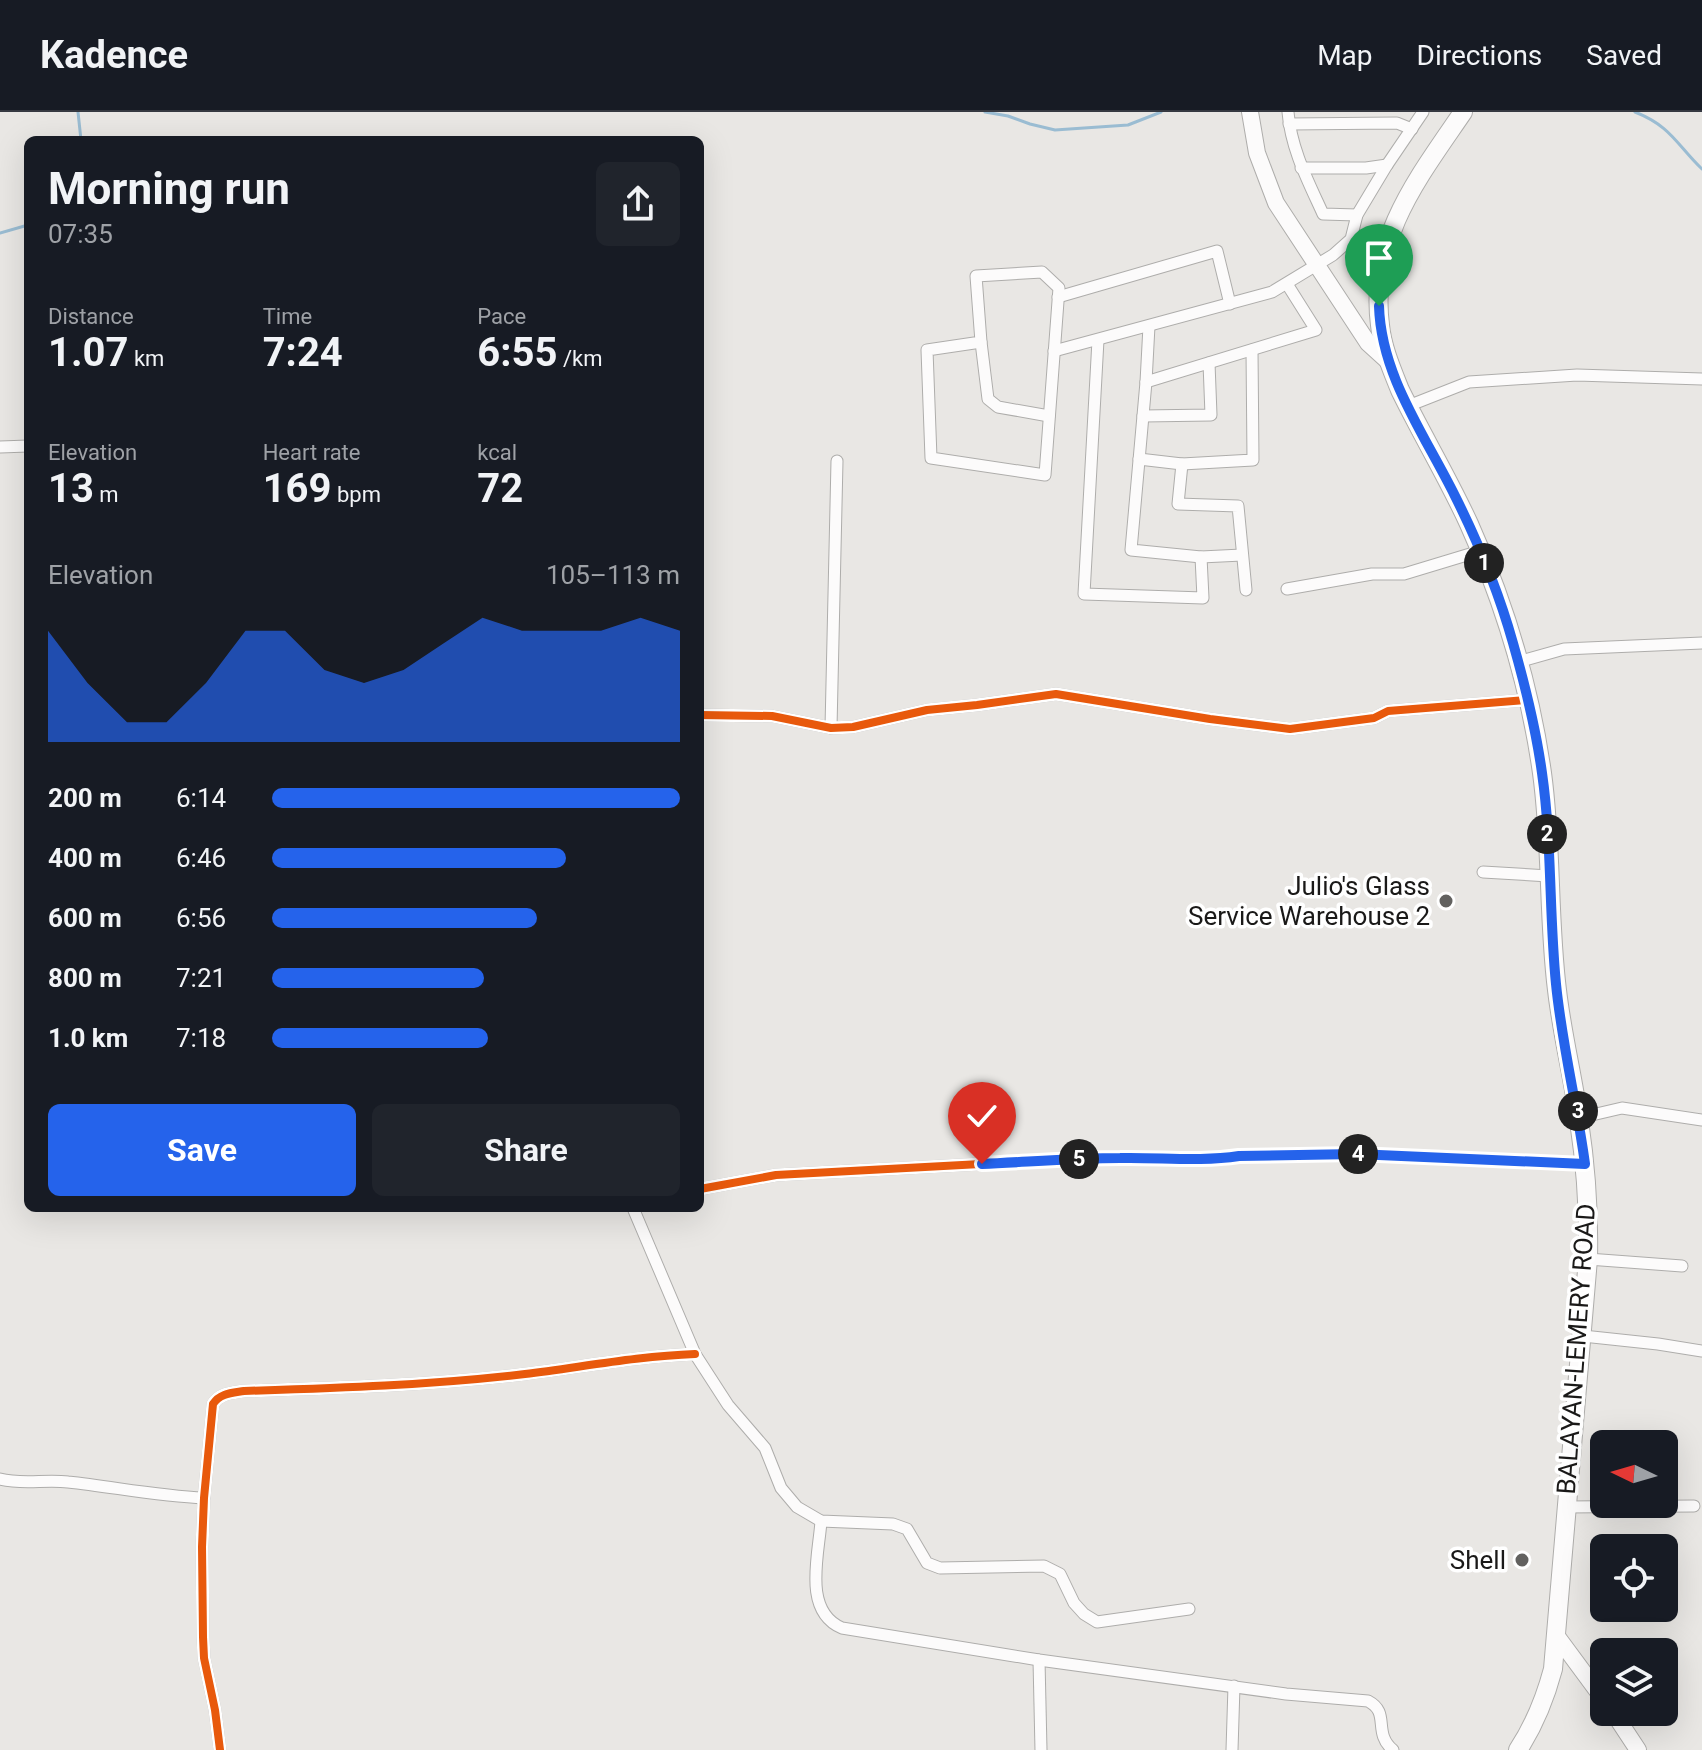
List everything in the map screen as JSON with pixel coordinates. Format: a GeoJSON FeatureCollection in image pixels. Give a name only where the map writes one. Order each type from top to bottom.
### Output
{"type":"FeatureCollection","features":[{"type":"Feature","properties":{"kind":"main road","name":"BALAYAN-LEMERY ROAD"},"geometry":{"type":"LineString","coordinates":[[1463,112],[1398,214],[1382,264],[1380,325],[1390,363],[1408,406],[1455,494],[1480,551],[1518,662],[1542,774],[1557,990],[1585,1164],[1588,1259],[1553,1669],[1542,1706],[1518,1750]]}},
{"type":"Feature","properties":{"kind":"street"},"geometry":{"type":"LineString","coordinates":[[1250,112],[1257,153],[1276,203],[1368,343],[1390,363]]}},
{"type":"Feature","properties":{"kind":"street"},"geometry":{"type":"LineString","coordinates":[[1054,351],[1272,292],[1333,255],[1351,239],[1357,215],[1423,112]]}},
{"type":"Feature","properties":{"kind":"street"},"geometry":{"type":"LineString","coordinates":[[1357,215],[1323,214],[1301,168],[1288,118],[1397,123],[1412,129]]}},
{"type":"Feature","properties":{"kind":"street"},"geometry":{"type":"LineString","coordinates":[[1301,168],[1387,165]]}},
{"type":"Feature","properties":{"kind":"street"},"geometry":{"type":"LineString","coordinates":[[1366,168],[1371,183],[1369,195]]}},
{"type":"Feature","properties":{"kind":"street"},"geometry":{"type":"LineString","coordinates":[[1058,297],[1217,251],[1230,304]]}},
{"type":"Feature","properties":{"kind":"street"},"geometry":{"type":"LineString","coordinates":[[981,342],[927,350],[931,458],[1045,475],[1059,288],[1042,272],[976,276],[988,399],[998,407],[1049,416]]}},
{"type":"Feature","properties":{"kind":"street"},"geometry":{"type":"LineString","coordinates":[[1146,382],[1316,330],[1287,284]]}},
{"type":"Feature","properties":{"kind":"street"},"geometry":{"type":"LineString","coordinates":[[1149,326],[1131,550],[1201,557],[1242,555]]}},
{"type":"Feature","properties":{"kind":"street"},"geometry":{"type":"LineString","coordinates":[[1098,340],[1084,594],[1203,598],[1201,557]]}},
{"type":"Feature","properties":{"kind":"street"},"geometry":{"type":"LineString","coordinates":[[1139,459],[1182,464],[1253,460],[1252,350]]}},
{"type":"Feature","properties":{"kind":"street"},"geometry":{"type":"LineString","coordinates":[[1143,416],[1211,415],[1209,363]]}},
{"type":"Feature","properties":{"kind":"street"},"geometry":{"type":"LineString","coordinates":[[1408,406],[1469,382],[1577,375],[1702,379]]}},
{"type":"Feature","properties":{"kind":"street"},"geometry":{"type":"LineString","coordinates":[[0,447],[24,446]]}},
{"type":"Feature","properties":{"kind":"street"},"geometry":{"type":"LineString","coordinates":[[831,728],[837,461]]}},
{"type":"Feature","properties":{"kind":"street"},"geometry":{"type":"LineString","coordinates":[[1182,464],[1178,504],[1238,506],[1246,590]]}},
{"type":"Feature","properties":{"kind":"street"},"geometry":{"type":"LineString","coordinates":[[1287,589],[1372,574],[1404,574],[1480,551]]}},
{"type":"Feature","properties":{"kind":"street"},"geometry":{"type":"LineString","coordinates":[[1518,662],[1564,649],[1702,643]]}},
{"type":"Feature","properties":{"kind":"street"},"geometry":{"type":"LineString","coordinates":[[704,715],[772,716],[831,728],[853,727],[927,710],[1056,694],[1290,729],[1374,718],[1388,711],[1527,700]]}},
{"type":"Feature","properties":{"kind":"street"},"geometry":{"type":"LineString","coordinates":[[1483,872],[1549,876]]}},
{"type":"Feature","properties":{"kind":"street"},"geometry":{"type":"LineString","coordinates":[[1579,1118],[1622,1108],[1702,1120]]}},
{"type":"Feature","properties":{"kind":"street"},"geometry":{"type":"LineString","coordinates":[[704,1188],[776,1175],[1122,1158],[1180,1160],[1356,1154],[1585,1164]]}},
{"type":"Feature","properties":{"kind":"street"},"geometry":{"type":"LineString","coordinates":[[635,1212],[695,1354],[728,1405],[765,1448],[781,1488],[797,1507],[821,1521],[893,1524],[907,1529],[927,1563],[940,1568],[1044,1566],[1060,1574],[1074,1603],[1097,1622],[1189,1609]]}},
{"type":"Feature","properties":{"kind":"street"},"geometry":{"type":"LineString","coordinates":[[1588,1259],[1682,1266]]}},
{"type":"Feature","properties":{"kind":"street"},"geometry":{"type":"LineString","coordinates":[[1583,1336],[1702,1351]]}},
{"type":"Feature","properties":{"kind":"street"},"geometry":{"type":"LineString","coordinates":[[220,1750],[204,1658],[202,1547],[213,1404],[217,1398],[244,1391],[444,1381],[695,1354]]}},
{"type":"Feature","properties":{"kind":"street"},"geometry":{"type":"LineString","coordinates":[[0,1479],[63,1481],[139,1493],[204,1498]]}},
{"type":"Feature","properties":{"kind":"street"},"geometry":{"type":"LineString","coordinates":[[1565,1507],[1694,1506]]}},
{"type":"Feature","properties":{"kind":"street"},"geometry":{"type":"LineString","coordinates":[[821,1521],[815,1583],[824,1614],[832,1624],[854,1631],[1039,1660],[1286,1694],[1368,1701],[1376,1705],[1384,1742],[1393,1750]]}},
{"type":"Feature","properties":{"kind":"street"},"geometry":{"type":"LineString","coordinates":[[1556,1635],[1590,1681]]}},
{"type":"Feature","properties":{"kind":"street"},"geometry":{"type":"LineString","coordinates":[[1039,1660],[1041,1750]]}},
{"type":"Feature","properties":{"kind":"street"},"geometry":{"type":"LineString","coordinates":[[1232,1750],[1234,1686]]}},
{"type":"Feature","properties":{"kind":"street"},"geometry":{"type":"LineString","coordinates":[[1622,1726],[1638,1750]]}},
{"type":"Feature","properties":{"kind":"waterway"},"geometry":{"type":"LineString","coordinates":[[78,112],[81,136]]}},
{"type":"Feature","properties":{"kind":"waterway"},"geometry":{"type":"LineString","coordinates":[[985,112],[1055,130],[1128,125],[1161,112]]}},
{"type":"Feature","properties":{"kind":"waterway"},"geometry":{"type":"LineString","coordinates":[[1635,112],[1657,123],[1702,169]]}},
{"type":"Feature","properties":{"kind":"waterway"},"geometry":{"type":"LineString","coordinates":[[0,233],[24,226]]}},
{"type":"Feature","properties":{"kind":"cycle path"},"geometry":{"type":"LineString","coordinates":[[704,715],[772,716],[831,728],[853,727],[927,710],[1056,694],[1290,729],[1374,718],[1388,711],[1527,700]]}},
{"type":"Feature","properties":{"kind":"cycle path"},"geometry":{"type":"LineString","coordinates":[[704,1188],[776,1175],[1122,1158],[1180,1160],[1356,1154],[1585,1164]]}},
{"type":"Feature","properties":{"kind":"cycle path"},"geometry":{"type":"LineString","coordinates":[[220,1750],[204,1658],[202,1547],[213,1404],[219,1398],[244,1391],[385,1386],[490,1378],[631,1359],[695,1354]]}},
{"type":"Feature","properties":{"kind":"place","name":"Julio's Glass Service Warehouse 2"},"geometry":{"type":"Point","coordinates":[1446,901]}},
{"type":"Feature","properties":{"kind":"place","name":"Shell"},"geometry":{"type":"Point","coordinates":[1522,1560]}},
{"type":"Feature","properties":{"kind":"route"},"geometry":{"type":"LineString","coordinates":[[982,1164],[1356,1154],[1585,1164],[1557,990],[1551,935],[1546,812],[1533,724],[1512,639],[1480,551],[1455,494],[1400,390],[1380,325],[1379,306]]}}]}
